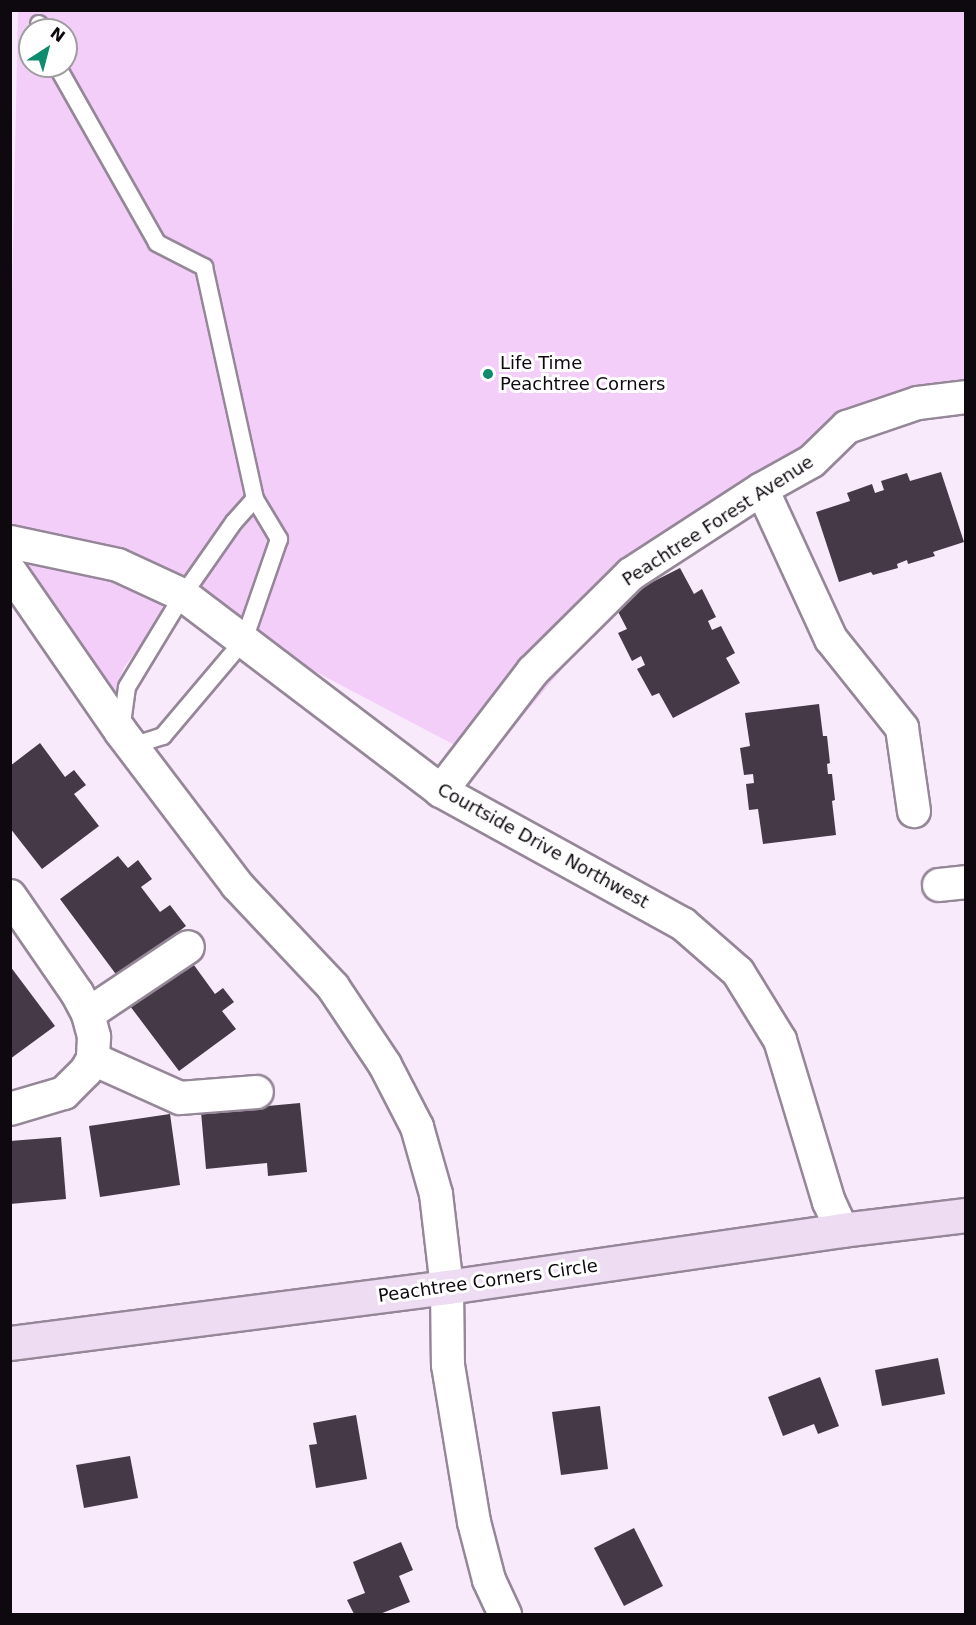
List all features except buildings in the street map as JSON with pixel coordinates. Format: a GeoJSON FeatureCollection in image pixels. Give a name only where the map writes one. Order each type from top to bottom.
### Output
{"type":"FeatureCollection","features":[{"type":"Feature","properties":{"kind":"street","name":"Peachtree Forest Avenue"},"geometry":{"type":"LineString","coordinates":[[441,791],[533,671],[632,574],[762,489],[812,461],[847,427],[918,403],[966,397]]}},
{"type":"Feature","properties":{"kind":"street"},"geometry":{"type":"LineString","coordinates":[[762,489],[831,639],[902,728],[914,811]]}},
{"type":"Feature","properties":{"kind":"street","name":"Courtside Drive Northwest"},"geometry":{"type":"LineString","coordinates":[[10,543],[118,565],[183,595],[441,791],[683,924],[738,972],[780,1041],[829,1202],[842,1230]]}},
{"type":"Feature","properties":{"kind":"street"},"geometry":{"type":"LineString","coordinates":[[10,571],[127,739],[237,885],[333,987],[385,1065],[417,1127],[436,1194],[447,1287],[448,1365],[474,1522],[489,1580],[505,1614]]}},
{"type":"Feature","properties":{"kind":"street"},"geometry":{"type":"LineString","coordinates":[[10,897],[77,993],[88,1014],[94,1037],[93,1059],[86,1071],[64,1093],[10,1109]]}},
{"type":"Feature","properties":{"kind":"street"},"geometry":{"type":"LineString","coordinates":[[88,1014],[188,947]]}},
{"type":"Feature","properties":{"kind":"street"},"geometry":{"type":"LineString","coordinates":[[93,1059],[180,1098],[257,1092]]}},
{"type":"Feature","properties":{"kind":"street","name":"Peachtree Corners Circle"},"geometry":{"type":"LineString","coordinates":[[10,1343],[447,1287],[842,1230],[966,1215]]}},
{"type":"Feature","properties":{"kind":"lane"},"geometry":{"type":"LineString","coordinates":[[64,78],[157,243],[204,267],[255,499],[279,539],[244,640],[163,736],[127,739],[127,687],[183,595],[234,522],[255,499]]}},
{"type":"Feature","properties":{"kind":"shaded area","name":"Life Time Peachtree Corners"},"geometry":{"type":"Polygon","coordinates":[[[18,11],[965,11],[965,402],[866,428],[656,557],[485,761],[248,636],[162,606],[161,617],[124,667],[115,692],[108,687],[11,554],[11,346],[18,11]]]}},
{"type":"Feature","properties":{"kind":"place","name":"Life Time Peachtree Corners"},"geometry":{"type":"Point","coordinates":[488,374]}}]}
